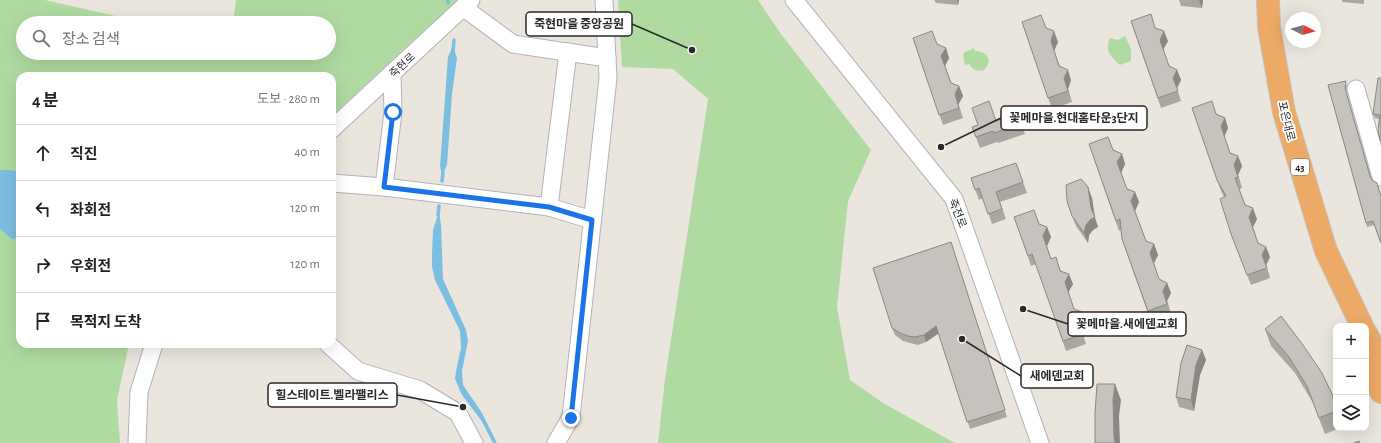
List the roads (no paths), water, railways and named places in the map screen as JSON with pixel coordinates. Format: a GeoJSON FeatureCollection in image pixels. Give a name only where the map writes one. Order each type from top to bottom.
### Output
{"type":"FeatureCollection","features":[{"type":"Feature","properties":{"kind":"highway","name":"포은대로"},"geometry":{"type":"LineString","coordinates":[[1256,0],[1257,35],[1272,120],[1314,259],[1345,323]]}},
{"type":"Feature","properties":{"kind":"highway","name":"포은대로"},"geometry":{"type":"LineString","coordinates":[[1268,0],[1269,27],[1284,112],[1326,251],[1361,323]]}},
{"type":"Feature","properties":{"kind":"highway"},"geometry":{"type":"LineString","coordinates":[[1369,339],[1381,361]]}},
{"type":"Feature","properties":{"kind":"highway"},"geometry":{"type":"LineString","coordinates":[[1369,369],[1381,392]]}},
{"type":"Feature","properties":{"kind":"street"},"geometry":{"type":"LineString","coordinates":[[556,443],[571,418],[608,78],[604,0]]}},
{"type":"Feature","properties":{"kind":"street","name":"죽전로"},"geometry":{"type":"LineString","coordinates":[[794,0],[954,199],[1040,443]]}},
{"type":"Feature","properties":{"kind":"street"},"geometry":{"type":"LineString","coordinates":[[468,4],[513,44],[607,58]]}},
{"type":"Feature","properties":{"kind":"street","name":"죽현로"},"geometry":{"type":"LineString","coordinates":[[336,125],[468,4]]}},
{"type":"Feature","properties":{"kind":"street"},"geometry":{"type":"LineString","coordinates":[[549,207],[568,52]]}},
{"type":"Feature","properties":{"kind":"street"},"geometry":{"type":"LineString","coordinates":[[384,187],[393,112],[392,73]]}},
{"type":"Feature","properties":{"kind":"street"},"geometry":{"type":"LineString","coordinates":[[1356,89],[1381,177]]}},
{"type":"Feature","properties":{"kind":"street"},"geometry":{"type":"LineString","coordinates":[[336,183],[384,187],[549,207],[592,220]]}},
{"type":"Feature","properties":{"kind":"street"},"geometry":{"type":"LineString","coordinates":[[137,443],[139,392],[153,348]]}},
{"type":"Feature","properties":{"kind":"street"},"geometry":{"type":"LineString","coordinates":[[332,348],[358,371],[420,390],[458,412],[474,443]]}},
{"type":"Feature","properties":{"kind":"water"},"geometry":{"type":"Polygon","coordinates":[[[453,46],[457,58],[452,94],[447,165],[442,176],[440,166],[448,57],[453,46]]]}},
{"type":"Feature","properties":{"kind":"water"},"geometry":{"type":"Polygon","coordinates":[[[0,170],[16,171],[16,238],[12,239],[0,229],[0,170]]]}},
{"type":"Feature","properties":{"kind":"water"},"geometry":{"type":"Polygon","coordinates":[[[439,211],[443,279],[466,330],[468,341],[462,371],[463,385],[482,413],[497,443],[493,443],[481,420],[462,395],[455,379],[461,348],[460,331],[435,280],[432,267],[433,230],[439,211]]]}},
{"type":"Feature","properties":{"kind":"waterway"},"geometry":{"type":"LineString","coordinates":[[453,51],[454,40]]}},
{"type":"Feature","properties":{"kind":"waterway"},"geometry":{"type":"LineString","coordinates":[[442,181],[443,172]]}},
{"type":"Feature","properties":{"kind":"waterway"},"geometry":{"type":"LineString","coordinates":[[438,215],[439,206]]}},
{"type":"Feature","properties":{"kind":"place","name":"죽현마을 중앙공원"},"geometry":{"type":"Point","coordinates":[692,50]}},
{"type":"Feature","properties":{"kind":"place","name":"꽃메마을.현대홈타운3단지"},"geometry":{"type":"Point","coordinates":[941,147]}},
{"type":"Feature","properties":{"kind":"place","name":"꽃메마을.새에덴교회"},"geometry":{"type":"Point","coordinates":[1023,309]}},
{"type":"Feature","properties":{"kind":"place","name":"새에덴교회"},"geometry":{"type":"Point","coordinates":[962,339]}},
{"type":"Feature","properties":{"kind":"place","name":"힐스테이트.벨라팰리스"},"geometry":{"type":"Point","coordinates":[463,407]}}]}
